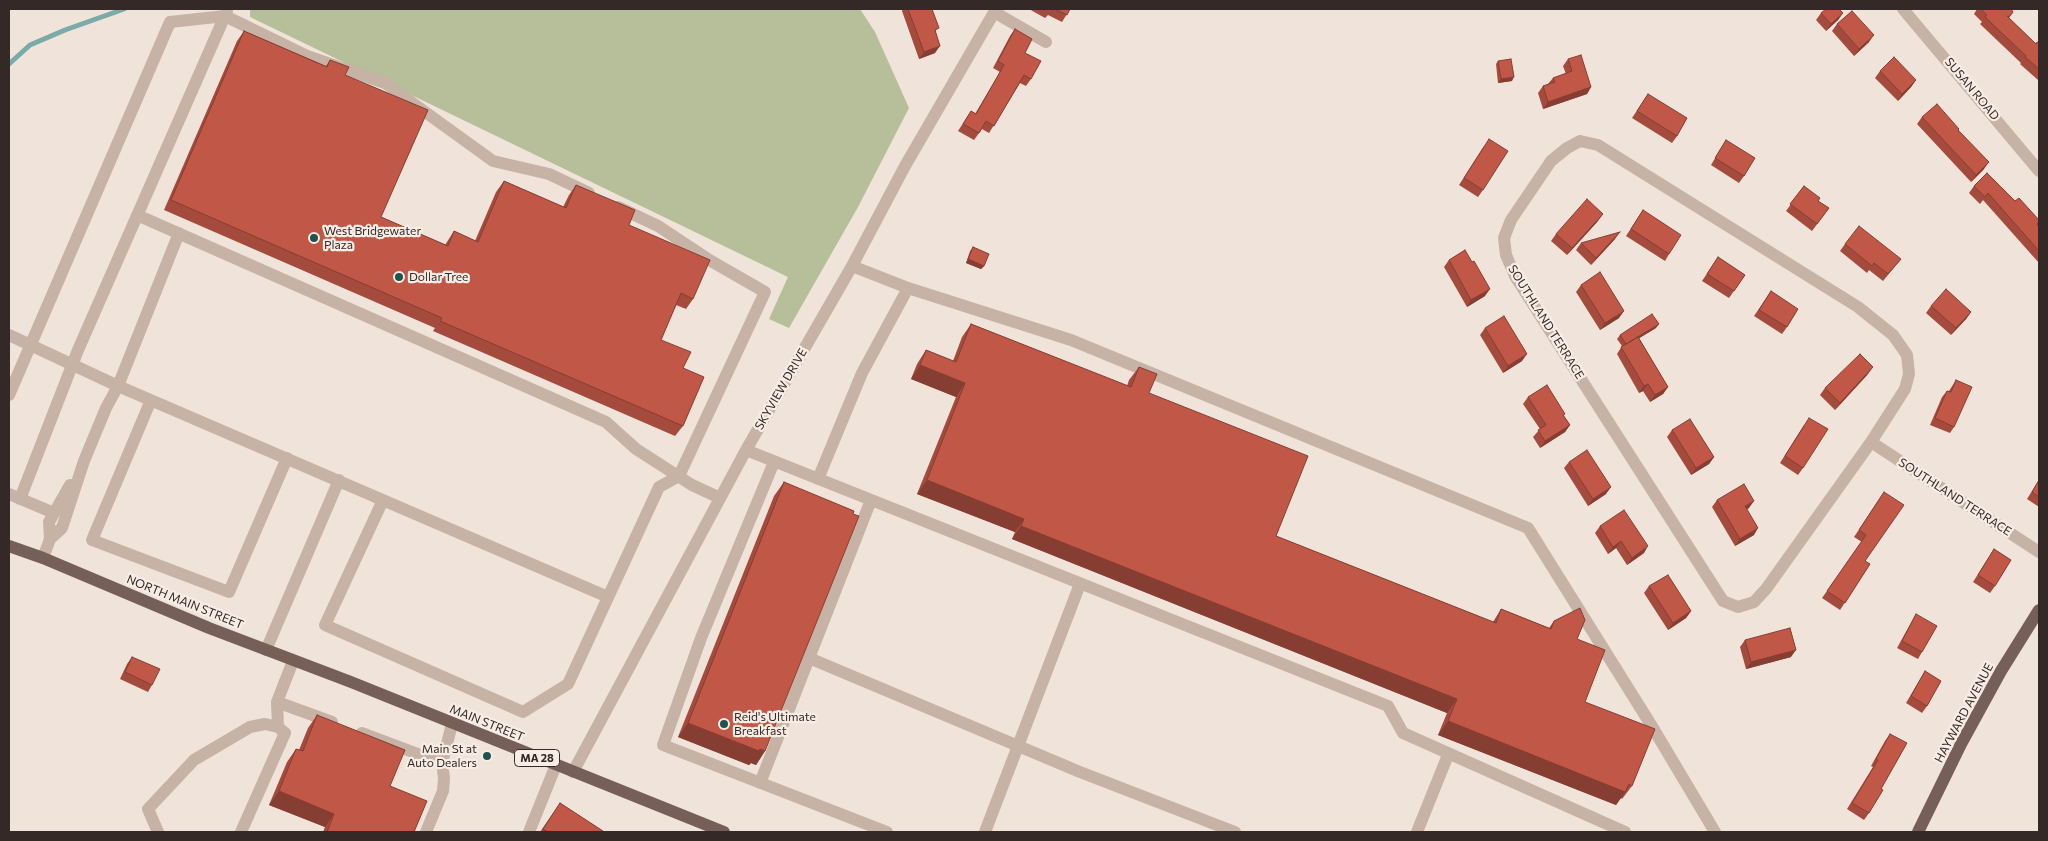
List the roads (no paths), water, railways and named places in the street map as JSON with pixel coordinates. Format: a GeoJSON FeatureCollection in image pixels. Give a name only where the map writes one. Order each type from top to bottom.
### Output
{"type":"FeatureCollection","features":[{"type":"Feature","properties":{"kind":"main road","name":"NORTH MAIN STREET"},"geometry":{"type":"LineString","coordinates":[[9,546],[43,558],[266,650],[351,682]]}},
{"type":"Feature","properties":{"kind":"main road","name":"HAYWARD AVENUE"},"geometry":{"type":"LineString","coordinates":[[1918,832],[2001,671],[2039,610]]}},
{"type":"Feature","properties":{"kind":"main road","name":"MAIN STREET"},"geometry":{"type":"LineString","coordinates":[[351,682],[724,832]]}},
{"type":"Feature","properties":{"kind":"street","name":"SUSAN ROAD"},"geometry":{"type":"LineString","coordinates":[[1903,9],[2039,171]]}},
{"type":"Feature","properties":{"kind":"street"},"geometry":{"type":"LineString","coordinates":[[995,10],[1046,42]]}},
{"type":"Feature","properties":{"kind":"street","name":"SKYVIEW DRIVE"},"geometry":{"type":"LineString","coordinates":[[573,772],[746,450],[852,266],[905,166],[995,10]]}},
{"type":"Feature","properties":{"kind":"street"},"geometry":{"type":"LineString","coordinates":[[54,513],[14,496],[74,364],[78,350],[226,12]]}},
{"type":"Feature","properties":{"kind":"street"},"geometry":{"type":"LineString","coordinates":[[9,395],[170,22],[226,12],[307,56],[385,83],[493,161],[549,174],[658,226],[711,261],[765,292],[678,476],[659,487],[568,684],[523,712],[325,625],[383,500]]}},
{"type":"Feature","properties":{"kind":"street","name":"SOUTHLAND TERRACE"},"geometry":{"type":"LineString","coordinates":[[1580,141],[1598,145],[1858,307],[1893,335],[1907,355],[1909,374],[1905,389],[1871,442],[1754,602],[1738,607],[1723,601],[1515,276],[1506,255],[1504,238],[1511,220],[1551,162],[1567,148],[1580,141]]}},
{"type":"Feature","properties":{"kind":"street"},"geometry":{"type":"LineString","coordinates":[[137,215],[606,422],[636,449],[692,485],[720,498]]}},
{"type":"Feature","properties":{"kind":"street"},"geometry":{"type":"LineString","coordinates":[[50,538],[62,528],[84,461],[106,408],[118,386],[178,233]]}},
{"type":"Feature","properties":{"kind":"street"},"geometry":{"type":"LineString","coordinates":[[852,266],[908,288],[1071,340],[1528,528],[1648,720],[1715,832]]}},
{"type":"Feature","properties":{"kind":"street"},"geometry":{"type":"LineString","coordinates":[[818,479],[862,373],[908,288]]}},
{"type":"Feature","properties":{"kind":"street"},"geometry":{"type":"LineString","coordinates":[[9,335],[118,386],[608,597]]}},
{"type":"Feature","properties":{"kind":"street"},"geometry":{"type":"LineString","coordinates":[[151,400],[92,540],[229,592],[287,458]]}},
{"type":"Feature","properties":{"kind":"street","name":"SOUTHLAND TERRACE"},"geometry":{"type":"LineString","coordinates":[[1871,442],[2039,552]]}},
{"type":"Feature","properties":{"kind":"street"},"geometry":{"type":"LineString","coordinates":[[746,450],[1388,706],[1403,734],[1626,832]]}},
{"type":"Feature","properties":{"kind":"street"},"geometry":{"type":"LineString","coordinates":[[43,558],[50,538],[49,522],[84,461]]}},
{"type":"Feature","properties":{"kind":"street"},"geometry":{"type":"LineString","coordinates":[[774,462],[701,638],[663,745],[887,832]]}},
{"type":"Feature","properties":{"kind":"street"},"geometry":{"type":"LineString","coordinates":[[266,650],[339,480]]}},
{"type":"Feature","properties":{"kind":"street"},"geometry":{"type":"LineString","coordinates":[[760,783],[871,500]]}},
{"type":"Feature","properties":{"kind":"street"},"geometry":{"type":"LineString","coordinates":[[985,832],[1080,584]]}},
{"type":"Feature","properties":{"kind":"street"},"geometry":{"type":"LineString","coordinates":[[809,658],[1080,772],[1235,832]]}},
{"type":"Feature","properties":{"kind":"street"},"geometry":{"type":"LineString","coordinates":[[278,727],[277,702],[293,660]]}},
{"type":"Feature","properties":{"kind":"street"},"geometry":{"type":"LineString","coordinates":[[277,702],[442,763]]}},
{"type":"Feature","properties":{"kind":"street"},"geometry":{"type":"LineString","coordinates":[[158,832],[148,809],[194,760],[250,727],[265,724],[278,727],[285,733],[241,832]]}},
{"type":"Feature","properties":{"kind":"street"},"geometry":{"type":"LineString","coordinates":[[426,832],[443,791],[442,763],[452,724]]}},
{"type":"Feature","properties":{"kind":"street"},"geometry":{"type":"LineString","coordinates":[[1417,832],[1448,754]]}},
{"type":"Feature","properties":{"kind":"street"},"geometry":{"type":"LineString","coordinates":[[530,832],[556,766]]}},
{"type":"Feature","properties":{"kind":"waterway"},"geometry":{"type":"LineString","coordinates":[[9,64],[30,45],[124,9]]}},
{"type":"Feature","properties":{"kind":"place","name":"West Bridgewater Plaza"},"geometry":{"type":"Point","coordinates":[314,238]}},
{"type":"Feature","properties":{"kind":"place","name":"Dollar Tree"},"geometry":{"type":"Point","coordinates":[399,277]}},
{"type":"Feature","properties":{"kind":"place","name":"Reid's Ultimate Breakfast"},"geometry":{"type":"Point","coordinates":[724,724]}},
{"type":"Feature","properties":{"kind":"place","name":"Main St at Auto Dealers"},"geometry":{"type":"Point","coordinates":[487,756]}}]}
